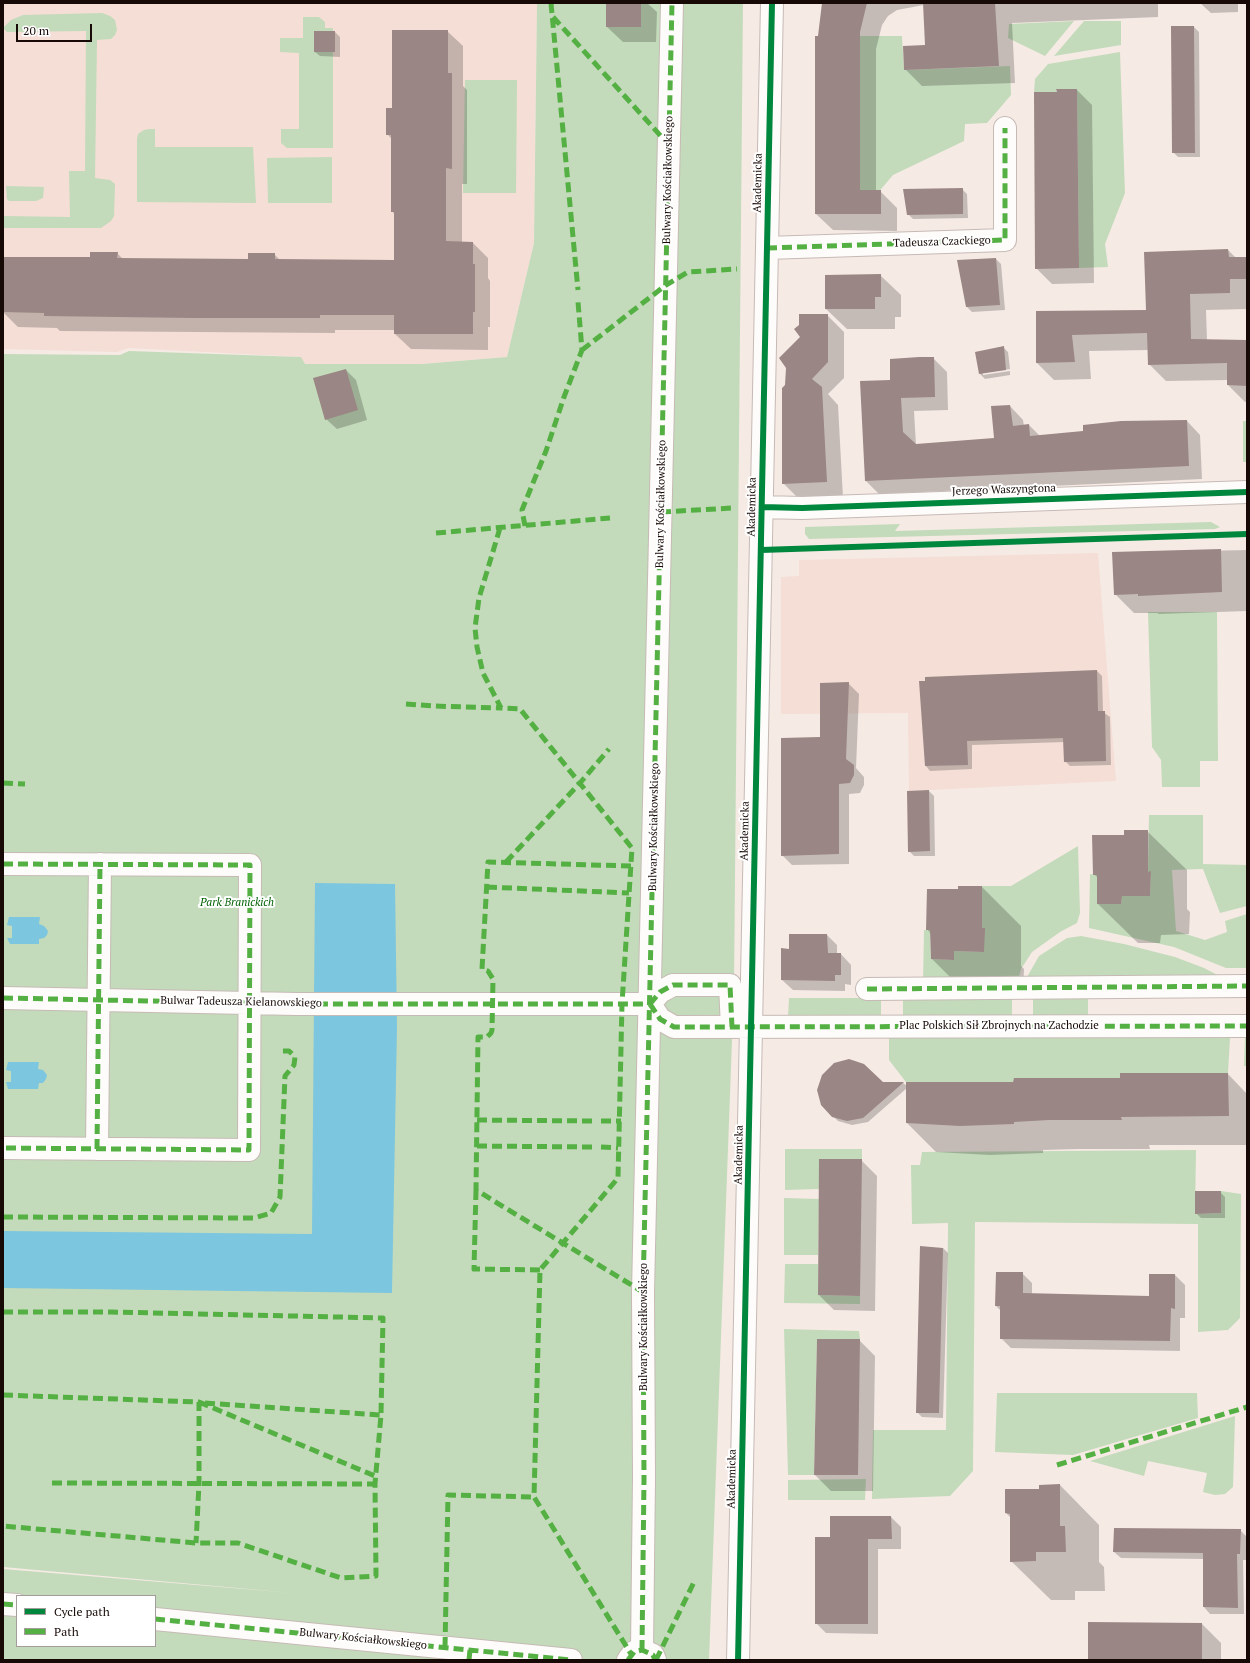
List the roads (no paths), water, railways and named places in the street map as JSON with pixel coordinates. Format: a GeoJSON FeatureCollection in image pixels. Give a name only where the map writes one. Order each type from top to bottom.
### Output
{"type":"FeatureCollection","features":[{"type":"Feature","properties":{"kind":"street","name":"Bulwary Kościałkowskiego"},"geometry":{"type":"LineString","coordinates":[[642,1657],[644,1478],[643,1292],[672,3]]}},
{"type":"Feature","properties":{"kind":"street","name":"Akademicka"},"geometry":{"type":"LineString","coordinates":[[738,1660],[742,1027],[762,507],[772,3]]}},
{"type":"Feature","properties":{"kind":"street","name":"Tadeusza Czackiego"},"geometry":{"type":"LineString","coordinates":[[767,248],[1005,240],[1005,128]]}},
{"type":"Feature","properties":{"kind":"street","name":"Jerzego Waszyngtona"},"geometry":{"type":"LineString","coordinates":[[762,507],[802,508],[1247,492]]}},
{"type":"Feature","properties":{"kind":"street"},"geometry":{"type":"LineString","coordinates":[[3,864],[250,865],[249,1150],[3,1148]]}},
{"type":"Feature","properties":{"kind":"street"},"geometry":{"type":"LineString","coordinates":[[97,1149],[100,864]]}},
{"type":"Feature","properties":{"kind":"street"},"geometry":{"type":"LineString","coordinates":[[673,985],[730,985],[742,1027],[674,1027],[660,1019],[650,1004],[660,992],[673,985]]}},
{"type":"Feature","properties":{"kind":"street"},"geometry":{"type":"LineString","coordinates":[[867,989],[1247,986]]}},
{"type":"Feature","properties":{"kind":"street","name":"Bulwar Tadeusza Kielanowskiego"},"geometry":{"type":"LineString","coordinates":[[3,998],[298,1004],[650,1004]]}},
{"type":"Feature","properties":{"kind":"street","name":"Plac Polskich Sił Zbrojnych na Zachodzie"},"geometry":{"type":"LineString","coordinates":[[742,1027],[1247,1026]]}},
{"type":"Feature","properties":{"kind":"street"},"geometry":{"type":"LineString","coordinates":[[3,1604],[16,1605]]}},
{"type":"Feature","properties":{"kind":"street","name":"Bulwary Kościałkowskiego"},"geometry":{"type":"LineString","coordinates":[[156,1619],[571,1660]]}},
{"type":"Feature","properties":{"kind":"water"},"geometry":{"type":"Polygon","coordinates":[[[315,883],[395,884],[397,1026],[392,1293],[3,1288],[3,1231],[312,1234],[315,883]]]}},
{"type":"Feature","properties":{"kind":"water"},"geometry":{"type":"Polygon","coordinates":[[[9,917],[40,917],[39,924],[44,926],[48,931],[47,935],[44,938],[39,939],[39,944],[10,944],[7,938],[12,938],[12,926],[7,925],[9,917]]]}},
{"type":"Feature","properties":{"kind":"water"},"geometry":{"type":"Polygon","coordinates":[[[8,1062],[39,1062],[38,1069],[43,1070],[47,1075],[46,1079],[43,1083],[39,1083],[38,1089],[8,1089],[6,1082],[11,1082],[11,1071],[6,1070],[8,1062]]]}},
{"type":"Feature","properties":{"kind":"park label","name":"Park Branickich"},"geometry":{"type":"Point","coordinates":[237,903]}}]}
